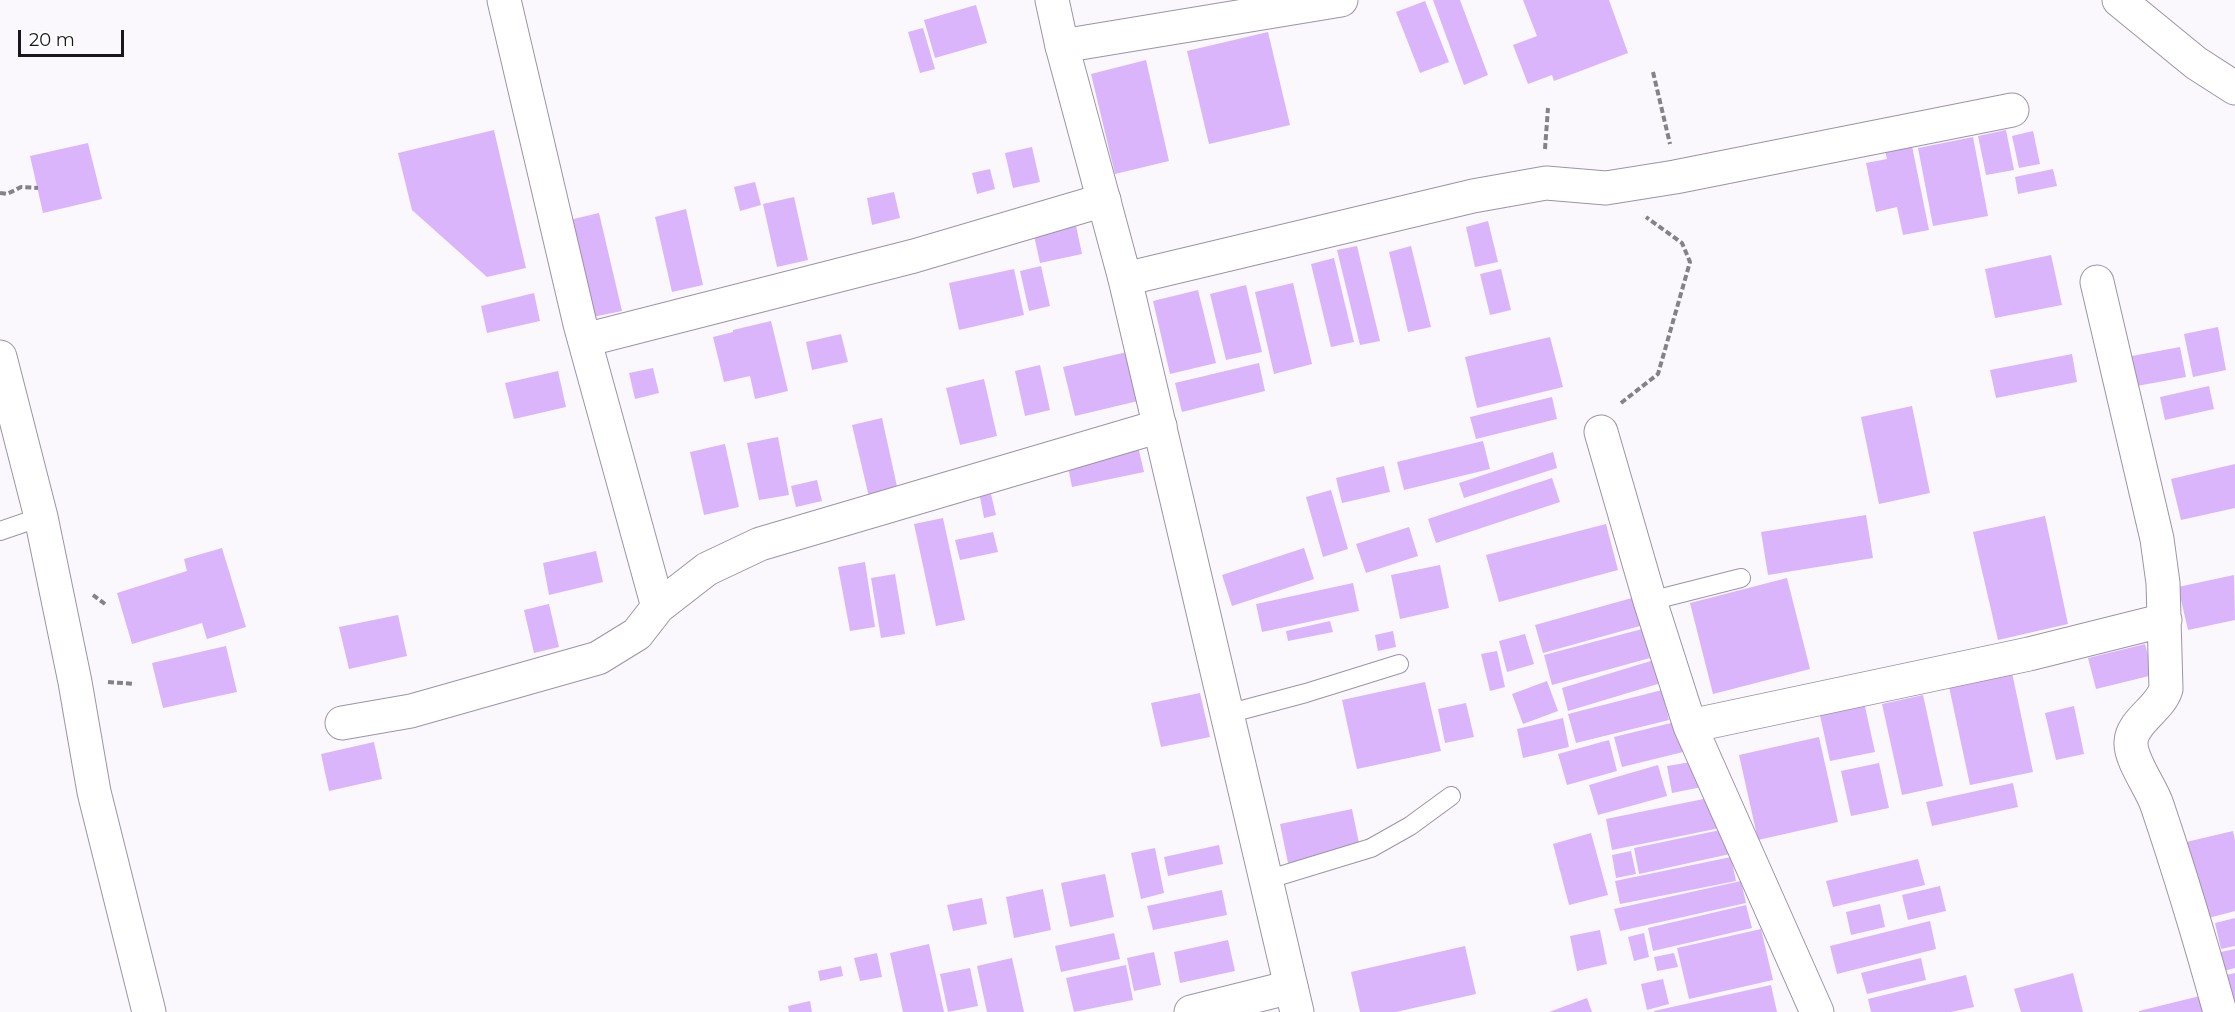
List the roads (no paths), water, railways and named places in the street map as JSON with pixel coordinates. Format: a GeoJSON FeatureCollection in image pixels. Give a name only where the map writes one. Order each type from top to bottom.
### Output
{"type":"FeatureCollection","features":[{"type":"Feature","properties":{"kind":"main road"},"geometry":{"type":"LineString","coordinates":[[504,0],[585,340],[658,607]]}},
{"type":"Feature","properties":{"kind":"main road"},"geometry":{"type":"LineString","coordinates":[[1052,0],[1062,46],[1125,279],[1294,999],[1191,1012]]}},
{"type":"Feature","properties":{"kind":"main road"},"geometry":{"type":"LineString","coordinates":[[1062,46],[1341,0]]}},
{"type":"Feature","properties":{"kind":"main road"},"geometry":{"type":"LineString","coordinates":[[2119,0],[2196,63],[2235,88]]}},
{"type":"Feature","properties":{"kind":"main road"},"geometry":{"type":"LineString","coordinates":[[1125,279],[1473,196],[1546,183],[1606,188],[1675,177],[2012,110]]}},
{"type":"Feature","properties":{"kind":"main road"},"geometry":{"type":"LineString","coordinates":[[585,340],[914,256],[1104,200]]}},
{"type":"Feature","properties":{"kind":"main road"},"geometry":{"type":"LineString","coordinates":[[2097,282],[2157,538],[2163,583],[2166,689],[2163,699],[2135,730],[2131,742],[2133,754],[2156,803],[2220,1012]]}},
{"type":"Feature","properties":{"kind":"main road"},"geometry":{"type":"LineString","coordinates":[[0,357],[41,517],[75,682],[94,792],[149,1012]]}},
{"type":"Feature","properties":{"kind":"main road"},"geometry":{"type":"LineString","coordinates":[[342,723],[411,711],[598,658],[637,634],[658,607],[707,569],[760,544],[1160,426]]}},
{"type":"Feature","properties":{"kind":"main road"},"geometry":{"type":"LineString","coordinates":[[1601,432],[1650,602],[1690,726],[1817,1012]]}},
{"type":"Feature","properties":{"kind":"main road"},"geometry":{"type":"LineString","coordinates":[[1690,726],[2029,654],[2165,620]]}},
{"type":"Feature","properties":{"kind":"lane"},"geometry":{"type":"LineString","coordinates":[[0,531],[41,517]]}},
{"type":"Feature","properties":{"kind":"lane"},"geometry":{"type":"LineString","coordinates":[[1650,602],[1741,578]]}},
{"type":"Feature","properties":{"kind":"lane"},"geometry":{"type":"LineString","coordinates":[[1227,714],[1306,693],[1399,664]]}},
{"type":"Feature","properties":{"kind":"lane"},"geometry":{"type":"LineString","coordinates":[[1266,880],[1371,848],[1410,826],[1451,796]]}}]}
